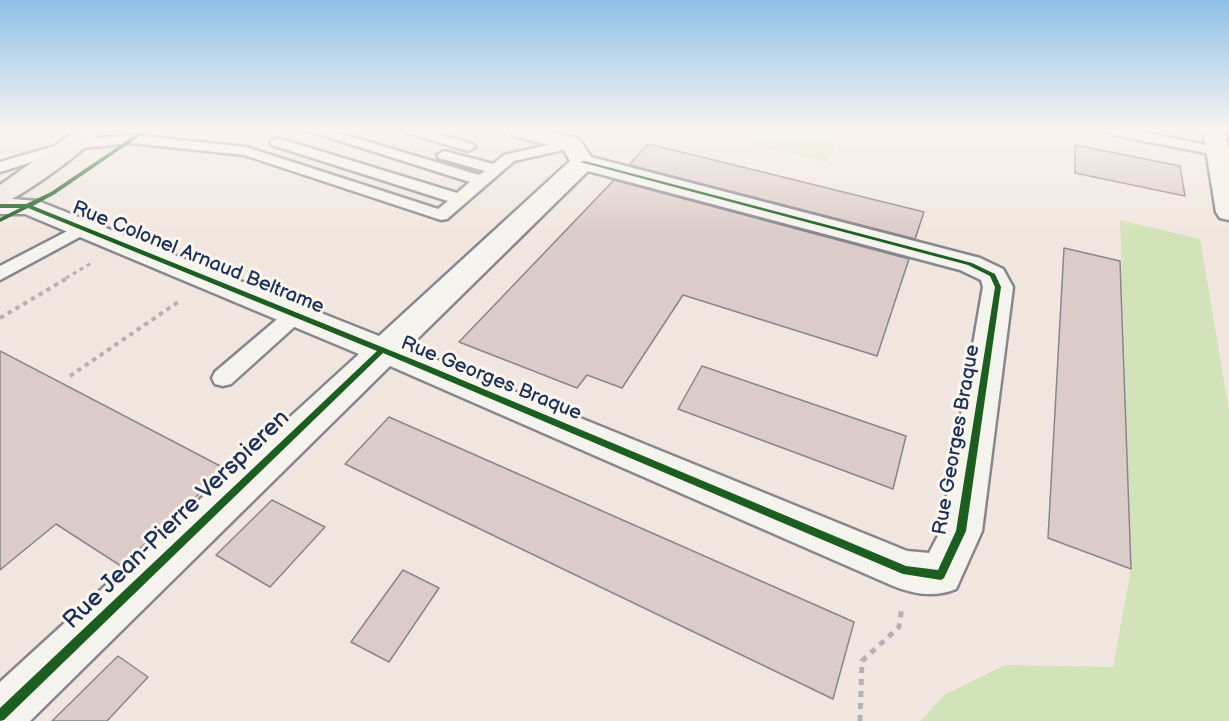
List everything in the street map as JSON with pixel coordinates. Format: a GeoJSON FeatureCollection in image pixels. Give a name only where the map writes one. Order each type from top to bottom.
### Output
{"type":"FeatureCollection","features":[{"type":"Feature","properties":{"kind":"main road"},"geometry":{"type":"LineString","coordinates":[[0,196],[32,176],[45,165]]}},
{"type":"Feature","properties":{"kind":"street","name":"Rue Jean-Pierre Verspieren"},"geometry":{"type":"LineString","coordinates":[[0,716],[381,351],[562,165]]}},
{"type":"Feature","properties":{"kind":"street","name":"Rue Georges Braque"},"geometry":{"type":"LineString","coordinates":[[381,351],[906,571],[941,575],[961,531],[998,287],[993,274],[970,264],[642,165]]}},
{"type":"Feature","properties":{"kind":"street"},"geometry":{"type":"LineString","coordinates":[[1220,165],[1229,212]]}},
{"type":"Feature","properties":{"kind":"street"},"geometry":{"type":"LineString","coordinates":[[28,206],[32,176]]}},
{"type":"Feature","properties":{"kind":"street","name":"Rue Colonel Arnaud Beltrame"},"geometry":{"type":"LineString","coordinates":[[0,206],[28,206],[381,351]]}},
{"type":"Feature","properties":{"kind":"lane"},"geometry":{"type":"LineString","coordinates":[[288,165],[441,215],[501,165]]}},
{"type":"Feature","properties":{"kind":"lane"},"geometry":{"type":"LineString","coordinates":[[350,165],[460,199]]}},
{"type":"Feature","properties":{"kind":"lane"},"geometry":{"type":"LineString","coordinates":[[428,165],[482,181]]}},
{"type":"Feature","properties":{"kind":"lane"},"geometry":{"type":"LineString","coordinates":[[481,165],[496,169]]}},
{"type":"Feature","properties":{"kind":"lane"},"geometry":{"type":"LineString","coordinates":[[0,274],[83,228]]}},
{"type":"Feature","properties":{"kind":"lane"},"geometry":{"type":"LineString","coordinates":[[223,378],[295,315]]}},
{"type":"Feature","properties":{"kind":"path"},"geometry":{"type":"LineString","coordinates":[[0,318],[122,244]]}},
{"type":"Feature","properties":{"kind":"path"},"geometry":{"type":"LineString","coordinates":[[70,376],[209,280]]}},
{"type":"Feature","properties":{"kind":"path"},"geometry":{"type":"LineString","coordinates":[[860,721],[862,662],[899,627],[906,571]]}},
{"type":"Feature","properties":{"kind":"green space"},"geometry":{"type":"Polygon","coordinates":[[[1120,220],[1200,239],[1229,411],[1229,721],[921,721],[944,695],[1005,665],[1113,667],[1131,569],[1120,220]]]}},
{"type":"Feature","properties":{"kind":"building"},"geometry":{"type":"Polygon","coordinates":[[[629,165],[732,165],[924,212],[915,239],[629,165]]]}},
{"type":"Feature","properties":{"kind":"building"},"geometry":{"type":"Polygon","coordinates":[[[1075,165],[1180,166],[1185,196],[1075,173],[1075,165]]]}},
{"type":"Feature","properties":{"kind":"building"},"geometry":{"type":"Polygon","coordinates":[[[614,180],[909,259],[877,356],[683,295],[622,388],[587,375],[577,388],[459,342],[614,180]]]}},
{"type":"Feature","properties":{"kind":"building"},"geometry":{"type":"Polygon","coordinates":[[[1064,248],[1120,261],[1131,569],[1048,538],[1064,248]]]}},
{"type":"Feature","properties":{"kind":"building"},"geometry":{"type":"Polygon","coordinates":[[[0,351],[226,469],[121,566],[56,524],[0,570],[0,351]]]}},
{"type":"Feature","properties":{"kind":"building"},"geometry":{"type":"Polygon","coordinates":[[[702,366],[906,436],[893,489],[678,409],[702,366]]]}},
{"type":"Feature","properties":{"kind":"building"},"geometry":{"type":"Polygon","coordinates":[[[389,417],[854,622],[833,699],[345,464],[389,417]]]}},
{"type":"Feature","properties":{"kind":"building"},"geometry":{"type":"Polygon","coordinates":[[[272,500],[325,527],[270,587],[216,555],[272,500]]]}},
{"type":"Feature","properties":{"kind":"building"},"geometry":{"type":"Polygon","coordinates":[[[403,570],[439,588],[389,662],[351,642],[403,570]]]}},
{"type":"Feature","properties":{"kind":"building"},"geometry":{"type":"Polygon","coordinates":[[[118,656],[148,677],[107,721],[52,721],[118,656]]]}},
{"type":"Feature","properties":{"kind":"cycle path"},"geometry":{"type":"LineString","coordinates":[[0,220],[53,193],[95,165]]}},
{"type":"Feature","properties":{"kind":"cycle path"},"geometry":{"type":"LineString","coordinates":[[0,206],[29,206],[421,366],[906,571],[941,575],[961,531],[998,287],[993,275],[970,264],[593,165]]}},
{"type":"Feature","properties":{"kind":"cycle path"},"geometry":{"type":"LineString","coordinates":[[0,716],[381,351]]}}]}
